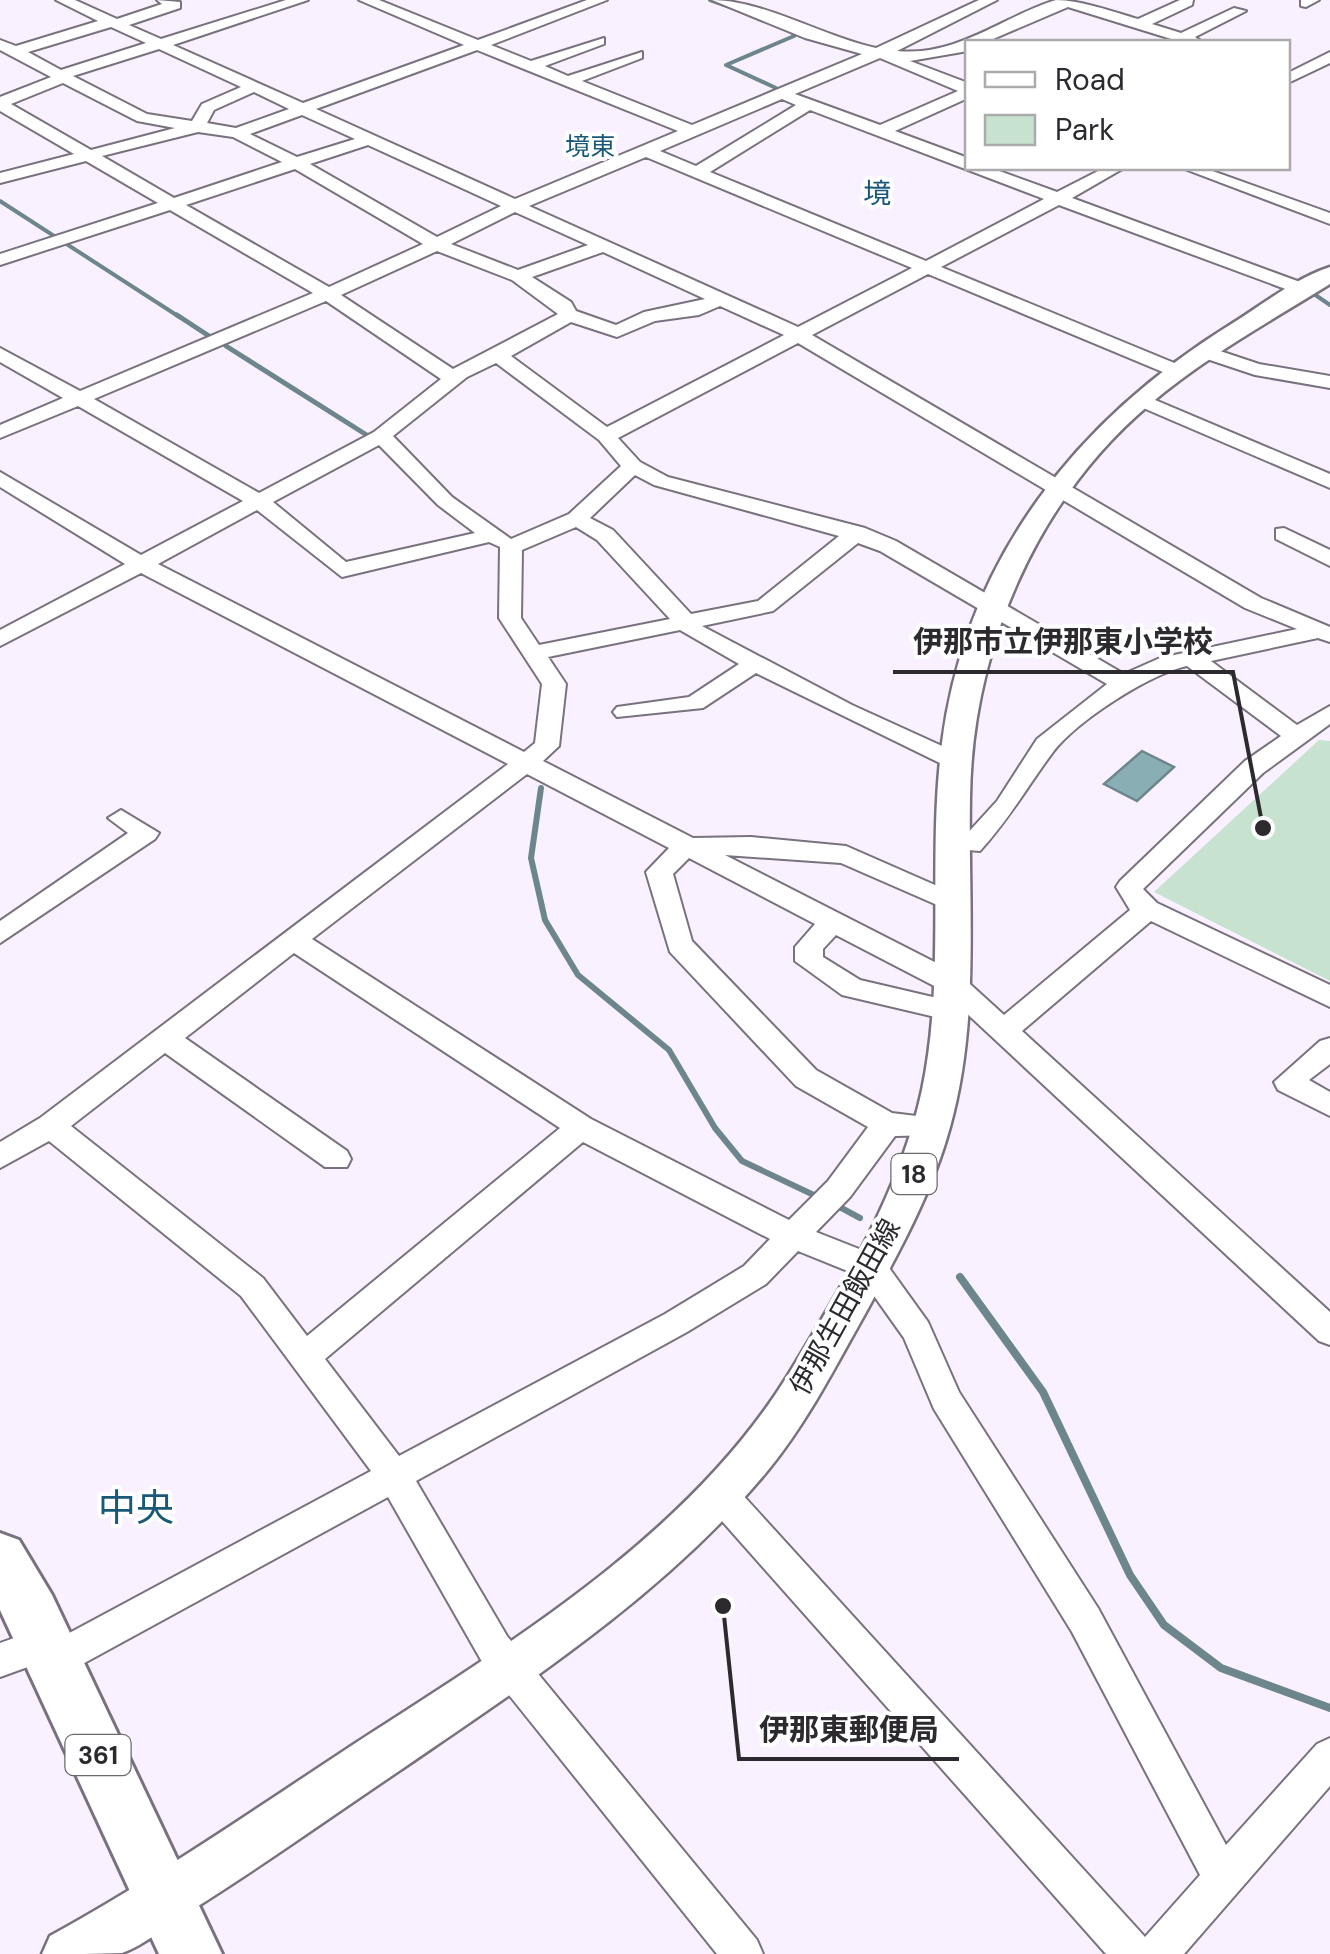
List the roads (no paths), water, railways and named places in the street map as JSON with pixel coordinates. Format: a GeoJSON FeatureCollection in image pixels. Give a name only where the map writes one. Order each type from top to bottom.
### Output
{"type":"FeatureCollection","features":[{"type":"Feature","properties":{"kind":"highway","name":"361"},"geometry":{"type":"LineString","coordinates":[[0,1558],[33,1655],[167,1897],[191,1954]]}},
{"type":"Feature","properties":{"kind":"main road","name":"伊那生田飯田線"},"geometry":{"type":"LineString","coordinates":[[68,1954],[167,1897],[572,1624],[718,1492],[794,1401],[871,1268],[910,1186],[931,1127],[944,1072],[949,996],[955,761],[963,711],[994,609],[1058,490],[1090,448],[1141,400],[1191,362],[1318,282]]}},
{"type":"Feature","properties":{"kind":"street"},"geometry":{"type":"LineString","coordinates":[[63,0],[795,333],[1253,602],[1326,632]]}},
{"type":"Feature","properties":{"kind":"street"},"geometry":{"type":"LineString","coordinates":[[17,51],[175,5],[164,0]]}},
{"type":"Feature","properties":{"kind":"street"},"geometry":{"type":"LineString","coordinates":[[0,104],[64,75],[301,0]]}},
{"type":"Feature","properties":{"kind":"street"},"geometry":{"type":"LineString","coordinates":[[366,0],[692,131]]}},
{"type":"Feature","properties":{"kind":"street"},"geometry":{"type":"LineString","coordinates":[[237,133],[600,0]]}},
{"type":"Feature","properties":{"kind":"street"},"geometry":{"type":"LineString","coordinates":[[719,0],[883,56],[965,89]]}},
{"type":"Feature","properties":{"kind":"street"},"geometry":{"type":"LineString","coordinates":[[0,432],[328,294],[514,206],[883,56],[990,0]]}},
{"type":"Feature","properties":{"kind":"street"},"geometry":{"type":"LineString","coordinates":[[979,40],[1067,1],[1188,40],[1239,10]]}},
{"type":"Feature","properties":{"kind":"street"},"geometry":{"type":"LineString","coordinates":[[1138,24],[1187,2]]}},
{"type":"Feature","properties":{"kind":"street"},"geometry":{"type":"LineString","coordinates":[[532,66],[599,41]]}},
{"type":"Feature","properties":{"kind":"street"},"geometry":{"type":"LineString","coordinates":[[0,44],[143,118],[237,133],[299,164],[436,244],[518,276],[564,306],[568,315],[617,331],[650,316],[700,309],[721,298]]}},
{"type":"Feature","properties":{"kind":"street"},"geometry":{"type":"LineString","coordinates":[[883,56],[945,56],[965,47]]}},
{"type":"Feature","properties":{"kind":"street"},"geometry":{"type":"LineString","coordinates":[[568,81],[637,55]]}},
{"type":"Feature","properties":{"kind":"street"},"geometry":{"type":"LineString","coordinates":[[1296,76],[1330,57]]}},
{"type":"Feature","properties":{"kind":"street"},"geometry":{"type":"LineString","coordinates":[[0,178],[197,127],[208,107],[253,87]]}},
{"type":"Feature","properties":{"kind":"street"},"geometry":{"type":"LineString","coordinates":[[884,130],[965,91]]}},
{"type":"Feature","properties":{"kind":"street"},"geometry":{"type":"LineString","coordinates":[[782,94],[965,163]]}},
{"type":"Feature","properties":{"kind":"street"},"geometry":{"type":"LineString","coordinates":[[0,104],[328,294],[453,378]]}},
{"type":"Feature","properties":{"kind":"street"},"geometry":{"type":"LineString","coordinates":[[696,172],[808,104]]}},
{"type":"Feature","properties":{"kind":"street"},"geometry":{"type":"LineString","coordinates":[[5,270],[60,240],[367,140]]}},
{"type":"Feature","properties":{"kind":"street"},"geometry":{"type":"LineString","coordinates":[[646,151],[922,267],[1191,362],[1330,382]]}},
{"type":"Feature","properties":{"kind":"street"},"geometry":{"type":"LineString","coordinates":[[983,170],[1318,282]]}},
{"type":"Feature","properties":{"kind":"street"},"geometry":{"type":"LineString","coordinates":[[606,436],[795,333],[1112,170]]}},
{"type":"Feature","properties":{"kind":"street"},"geometry":{"type":"LineString","coordinates":[[1196,170],[1330,218]]}},
{"type":"Feature","properties":{"kind":"street"},"geometry":{"type":"LineString","coordinates":[[518,276],[544,263],[603,246]]}},
{"type":"Feature","properties":{"kind":"street"},"geometry":{"type":"LineString","coordinates":[[0,640],[376,438],[453,378],[495,353],[556,326],[568,315]]}},
{"type":"Feature","properties":{"kind":"street"},"geometry":{"type":"LineString","coordinates":[[495,353],[606,436],[633,466],[688,490],[857,533],[888,546],[1123,684]]}},
{"type":"Feature","properties":{"kind":"street"},"geometry":{"type":"LineString","coordinates":[[0,354],[260,502],[342,570],[577,519],[633,466]]}},
{"type":"Feature","properties":{"kind":"street"},"geometry":{"type":"LineString","coordinates":[[1141,400],[1330,482]]}},
{"type":"Feature","properties":{"kind":"street"},"geometry":{"type":"LineString","coordinates":[[0,1156],[50,1126],[547,746],[554,684],[510,618],[494,539],[376,438]]}},
{"type":"Feature","properties":{"kind":"street"},"geometry":{"type":"LineString","coordinates":[[0,478],[141,564],[524,766],[833,922],[1005,1030],[1330,1332]]}},
{"type":"Feature","properties":{"kind":"street"},"geometry":{"type":"LineString","coordinates":[[577,519],[605,535],[687,624],[754,664],[955,761]]}},
{"type":"Feature","properties":{"kind":"street"},"geometry":{"type":"LineString","coordinates":[[534,653],[765,606],[857,533]]}},
{"type":"Feature","properties":{"kind":"street"},"geometry":{"type":"LineString","coordinates":[[1284,534],[1330,559]]}},
{"type":"Feature","properties":{"kind":"street"},"geometry":{"type":"LineString","coordinates":[[0,615],[22,628]]}},
{"type":"Feature","properties":{"kind":"street"},"geometry":{"type":"LineString","coordinates":[[953,842],[971,845],[1006,807],[1046,744],[1123,684],[1168,663],[1326,632]]}},
{"type":"Feature","properties":{"kind":"street"},"geometry":{"type":"LineString","coordinates":[[1193,659],[1300,738]]}},
{"type":"Feature","properties":{"kind":"street"},"geometry":{"type":"LineString","coordinates":[[625,712],[695,703],[754,664]]}},
{"type":"Feature","properties":{"kind":"street"},"geometry":{"type":"LineString","coordinates":[[1330,714],[1254,767],[1128,887],[1133,898],[1148,909],[1330,997]]}},
{"type":"Feature","properties":{"kind":"street"},"geometry":{"type":"LineString","coordinates":[[0,934],[146,833],[121,818]]}},
{"type":"Feature","properties":{"kind":"street"},"geometry":{"type":"LineString","coordinates":[[931,1127],[887,1124],[806,1078],[680,945],[658,872],[686,847],[751,846],[846,854],[951,902]]}},
{"type":"Feature","properties":{"kind":"street"},"geometry":{"type":"LineString","coordinates":[[1005,1030],[1148,909]]}},
{"type":"Feature","properties":{"kind":"street"},"geometry":{"type":"LineString","coordinates":[[833,922],[809,947],[810,960],[852,988],[949,996]]}},
{"type":"Feature","properties":{"kind":"street"},"geometry":{"type":"LineString","coordinates":[[292,939],[581,1127],[792,1236],[871,1268],[916,1332],[946,1399],[1084,1620],[1223,1879]]}},
{"type":"Feature","properties":{"kind":"street"},"geometry":{"type":"LineString","coordinates":[[164,1038],[336,1159]]}},
{"type":"Feature","properties":{"kind":"street"},"geometry":{"type":"LineString","coordinates":[[1330,1048],[1288,1082],[1330,1105]]}},
{"type":"Feature","properties":{"kind":"street"},"geometry":{"type":"LineString","coordinates":[[33,1655],[394,1476],[755,1276],[826,1202],[887,1124]]}},
{"type":"Feature","properties":{"kind":"street"},"geometry":{"type":"LineString","coordinates":[[50,1126],[252,1287],[307,1355],[394,1476],[484,1633],[522,1686],[743,1954]]}},
{"type":"Feature","properties":{"kind":"street"},"geometry":{"type":"LineString","coordinates":[[307,1355],[581,1127]]}},
{"type":"Feature","properties":{"kind":"street"},"geometry":{"type":"LineString","coordinates":[[718,1492],[1133,1954]]}},
{"type":"Feature","properties":{"kind":"street"},"geometry":{"type":"LineString","coordinates":[[1158,1954],[1330,1757]]}},
{"type":"Feature","properties":{"kind":"waterway"},"geometry":{"type":"LineString","coordinates":[[710,0],[733,8]]}},
{"type":"Feature","properties":{"kind":"waterway"},"geometry":{"type":"LineString","coordinates":[[776,88],[726,65],[794,36],[791,29]]}},
{"type":"Feature","properties":{"kind":"waterway"},"geometry":{"type":"LineString","coordinates":[[0,201],[181,318]]}},
{"type":"Feature","properties":{"kind":"waterway"},"geometry":{"type":"LineString","coordinates":[[1314,294],[1330,305]]}},
{"type":"Feature","properties":{"kind":"waterway"},"geometry":{"type":"LineString","coordinates":[[177,315],[209,336]]}},
{"type":"Feature","properties":{"kind":"waterway"},"geometry":{"type":"LineString","coordinates":[[226,346],[373,439]]}},
{"type":"Feature","properties":{"kind":"waterway"},"geometry":{"type":"LineString","coordinates":[[541,788],[531,858],[545,920],[578,975],[669,1050],[715,1128],[742,1161],[818,1197]]}},
{"type":"Feature","properties":{"kind":"waterway"},"geometry":{"type":"LineString","coordinates":[[834,1204],[860,1218]]}},
{"type":"Feature","properties":{"kind":"waterway"},"geometry":{"type":"LineString","coordinates":[[960,1277],[1043,1392],[1130,1575],[1164,1625],[1221,1668],[1330,1708]]}},
{"type":"Feature","properties":{"kind":"place","name":"伊那市立伊那東小学校"},"geometry":{"type":"Point","coordinates":[1263,828]}},
{"type":"Feature","properties":{"kind":"place","name":"伊那東郵便局"},"geometry":{"type":"Point","coordinates":[723,1606]}},
{"type":"Feature","properties":{"kind":"district","name":"境東"},"geometry":{"type":"Point","coordinates":[590,146]}},
{"type":"Feature","properties":{"kind":"district","name":"境"},"geometry":{"type":"Point","coordinates":[877,193]}},
{"type":"Feature","properties":{"kind":"district","name":"中央"},"geometry":{"type":"Point","coordinates":[136,1508]}}]}
